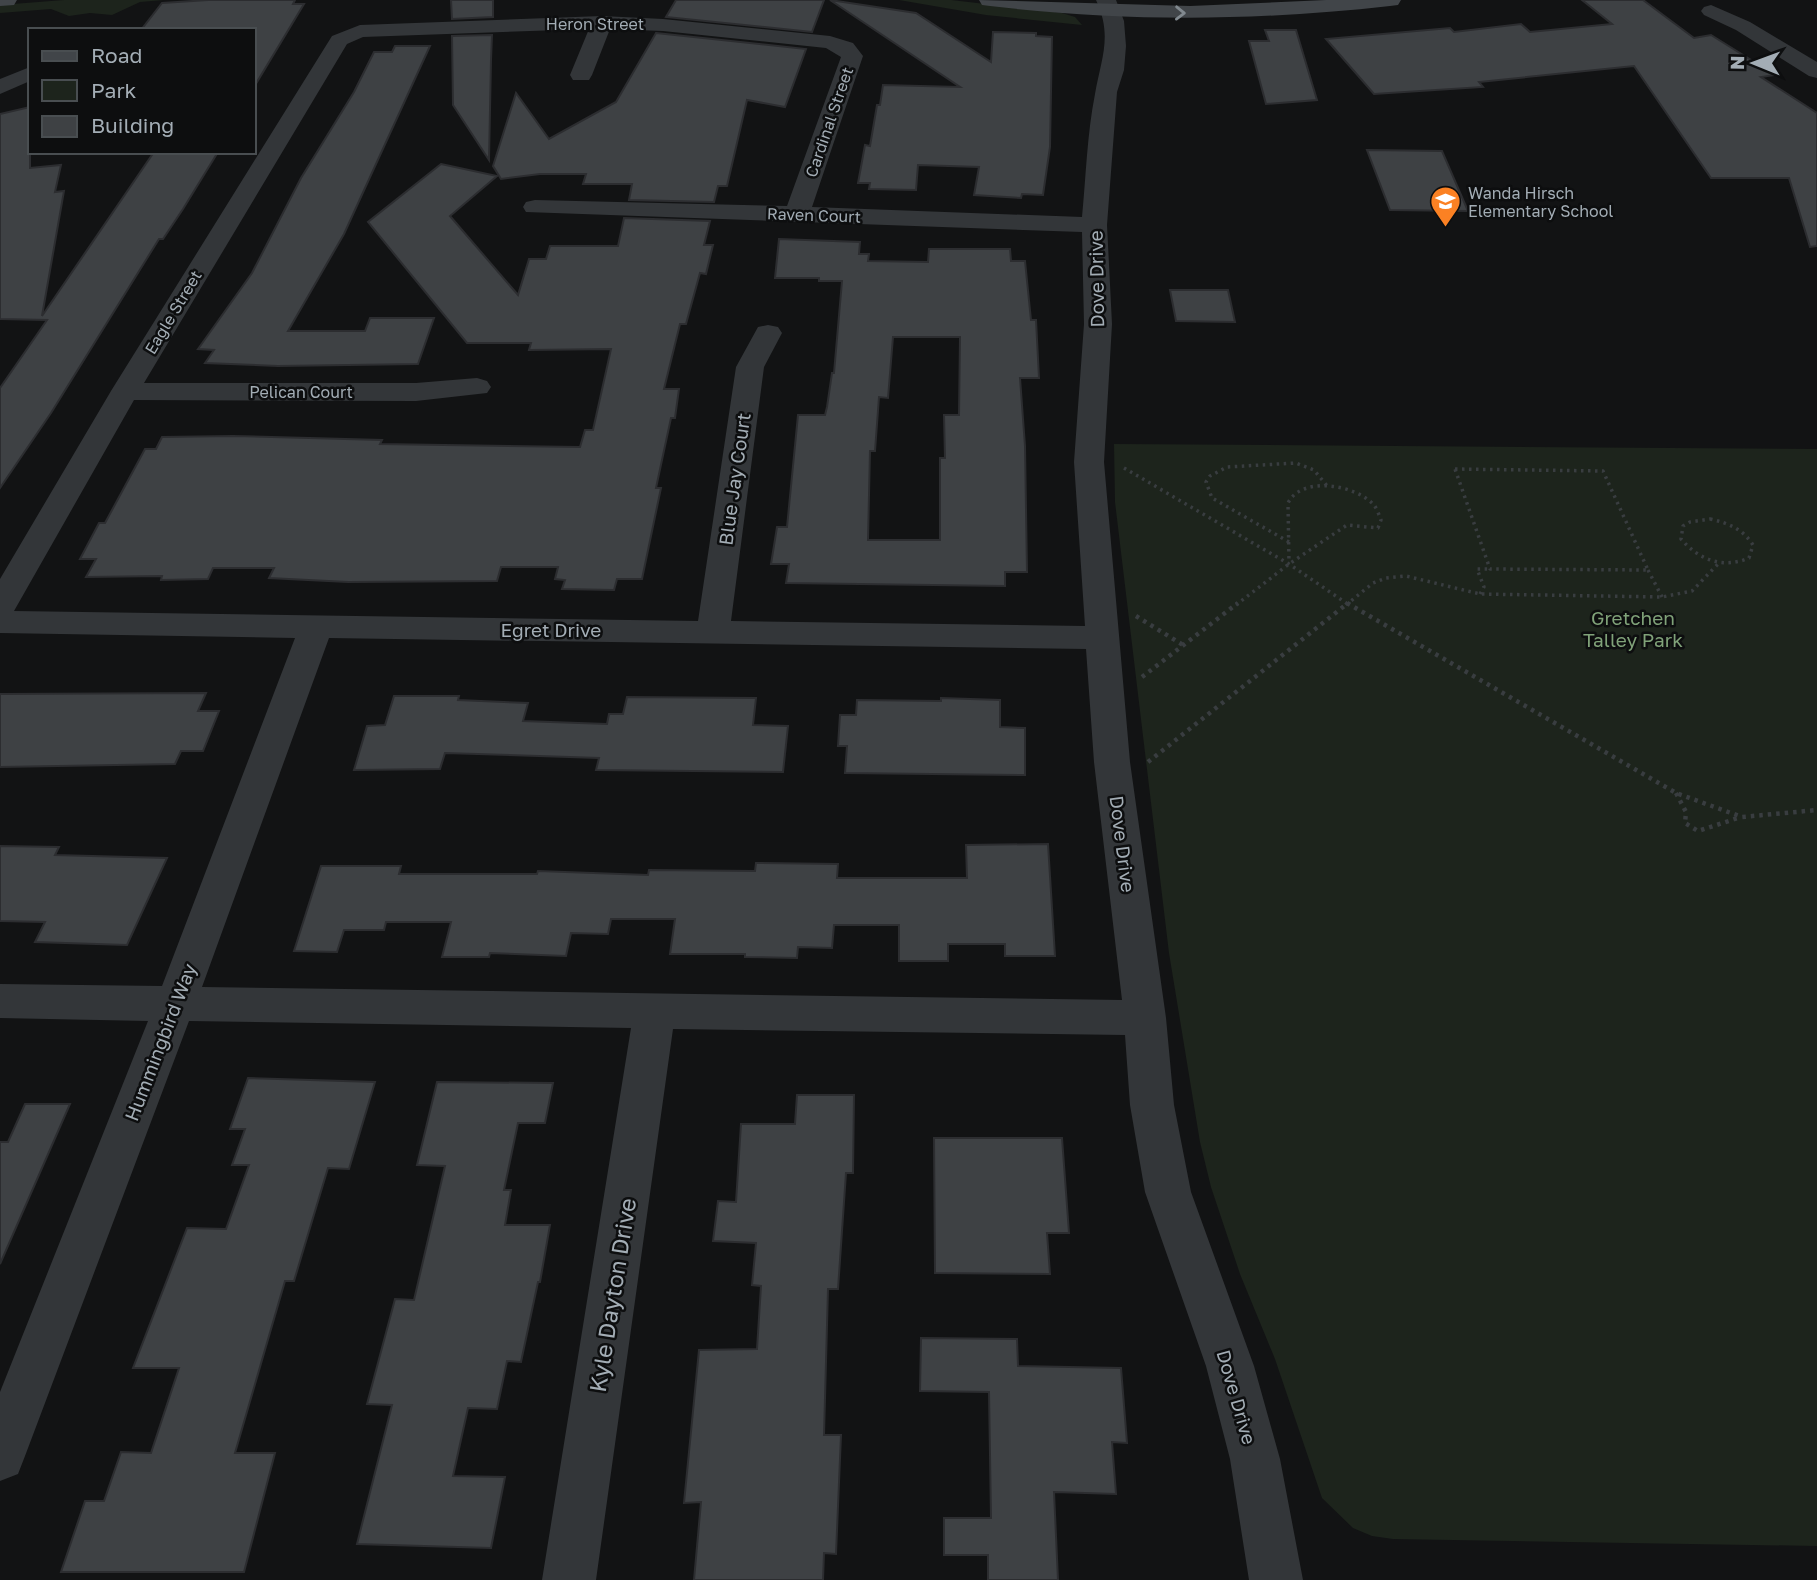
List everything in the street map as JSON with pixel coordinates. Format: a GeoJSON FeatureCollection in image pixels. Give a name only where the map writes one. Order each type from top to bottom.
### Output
{"type":"FeatureCollection","features":[{"type":"Feature","properties":{"kind":"main road"},"geometry":{"type":"LineString","coordinates":[[0,1],[6,0]]}},
{"type":"Feature","properties":{"kind":"main road"},"geometry":{"type":"LineString","coordinates":[[990,0],[1102,10],[1266,11],[1390,0]]}},
{"type":"Feature","properties":{"kind":"street","name":"Dove Drive"},"geometry":{"type":"LineString","coordinates":[[1102,10],[1113,76],[1106,92],[1094,225],[1098,324],[1089,462],[1112,762],[1145,1018],[1152,1105],[1168,1192],[1230,1366],[1255,1459],[1276,1580]]}},
{"type":"Feature","properties":{"kind":"street"},"geometry":{"type":"LineString","coordinates":[[1712,11],[1743,26],[1817,71]]}},
{"type":"Feature","properties":{"kind":"street"},"geometry":{"type":"LineString","coordinates":[[581,75],[602,22]]}},
{"type":"Feature","properties":{"kind":"street","name":"Heron Street"},"geometry":{"type":"LineString","coordinates":[[360,31],[602,22],[663,25],[830,42]]}},
{"type":"Feature","properties":{"kind":"street","name":"Eagle Street"},"geometry":{"type":"LineString","coordinates":[[0,607],[125,391],[339,40],[360,31]]}},
{"type":"Feature","properties":{"kind":"street","name":"Cardinal Street"},"geometry":{"type":"LineString","coordinates":[[797,214],[852,56],[845,48],[830,42]]}},
{"type":"Feature","properties":{"kind":"street"},"geometry":{"type":"LineString","coordinates":[[1092,63],[1092,75],[1106,92]]}},
{"type":"Feature","properties":{"kind":"street"},"geometry":{"type":"LineString","coordinates":[[0,87],[28,75]]}},
{"type":"Feature","properties":{"kind":"street","name":"Raven Court"},"geometry":{"type":"LineString","coordinates":[[535,207],[1094,225]]}},
{"type":"Feature","properties":{"kind":"street","name":"Blue Jay Court"},"geometry":{"type":"LineString","coordinates":[[713,630],[750,367],[768,333]]}},
{"type":"Feature","properties":{"kind":"street","name":"Pelican Court"},"geometry":{"type":"LineString","coordinates":[[125,391],[416,392],[477,387]]}},
{"type":"Feature","properties":{"kind":"street","name":"Egret Drive"},"geometry":{"type":"LineString","coordinates":[[0,622],[713,630],[1100,626]]}},
{"type":"Feature","properties":{"kind":"street","name":"Hummingbird Way"},"geometry":{"type":"LineString","coordinates":[[0,1455],[176,1002],[316,627]]}},
{"type":"Feature","properties":{"kind":"street"},"geometry":{"type":"LineString","coordinates":[[0,1001],[1145,1018]]}},
{"type":"Feature","properties":{"kind":"street","name":"Kyle Dayton Drive"},"geometry":{"type":"LineString","coordinates":[[569,1580],[655,1010]]}},
{"type":"Feature","properties":{"kind":"path"},"geometry":{"type":"LineString","coordinates":[[1289,542],[1212,498],[1206,482],[1210,476],[1227,467],[1296,463],[1314,470],[1328,487]]}},
{"type":"Feature","properties":{"kind":"path"},"geometry":{"type":"LineString","coordinates":[[1117,464],[1289,564],[1349,604],[1676,793],[1742,817]]}},
{"type":"Feature","properties":{"kind":"path"},"geometry":{"type":"LineString","coordinates":[[1490,569],[1455,469],[1603,471],[1662,597]]}},
{"type":"Feature","properties":{"kind":"path"},"geometry":{"type":"LineString","coordinates":[[1105,678],[1139,679],[1289,564],[1347,524],[1378,528],[1381,524],[1375,506],[1362,496],[1341,488],[1301,490],[1288,499],[1285,511],[1289,524],[1289,564]]}},
{"type":"Feature","properties":{"kind":"path"},"geometry":{"type":"LineString","coordinates":[[1112,762],[1150,762],[1373,583],[1386,578],[1406,576],[1480,594],[1662,597],[1688,594],[1700,586],[1707,572],[1719,563],[1732,564],[1749,558],[1753,545],[1749,538],[1732,525],[1710,519],[1690,522],[1684,526],[1681,539],[1687,547],[1706,559],[1719,563]]}},
{"type":"Feature","properties":{"kind":"path"},"geometry":{"type":"LineString","coordinates":[[1480,594],[1484,587],[1478,569],[1648,570]]}},
{"type":"Feature","properties":{"kind":"path"},"geometry":{"type":"LineString","coordinates":[[1100,626],[1134,614],[1183,645]]}},
{"type":"Feature","properties":{"kind":"path"},"geometry":{"type":"LineString","coordinates":[[1676,793],[1686,811],[1685,823],[1698,831],[1742,817],[1817,810]]}},
{"type":"Feature","properties":{"kind":"green space"},"geometry":{"type":"Polygon","coordinates":[[[64,0],[164,0],[140,2],[112,15],[90,13],[69,16],[51,9],[0,13],[0,5],[64,0]]]}},
{"type":"Feature","properties":{"kind":"green space"},"geometry":{"type":"Polygon","coordinates":[[[899,0],[951,0],[1062,13],[1075,17],[1082,25],[986,15],[899,0]]]}},
{"type":"Feature","properties":{"kind":"green space","name":"Gretchen Talley Park"},"geometry":{"type":"Polygon","coordinates":[[[1114,444],[1817,449],[1817,1546],[1393,1539],[1372,1536],[1353,1528],[1322,1498],[1275,1359],[1240,1274],[1211,1187],[1200,1142],[1169,953],[1115,502],[1114,444]]]}},
{"type":"Feature","properties":{"kind":"building"},"geometry":{"type":"Polygon","coordinates":[[[295,0],[293,4],[304,4],[256,84],[256,28],[143,28],[162,3],[295,0]]]}},
{"type":"Feature","properties":{"kind":"building"},"geometry":{"type":"Polygon","coordinates":[[[451,0],[493,0],[493,17],[452,19],[451,0]]]}},
{"type":"Feature","properties":{"kind":"building"},"geometry":{"type":"Polygon","coordinates":[[[676,0],[824,0],[812,32],[666,17],[676,0]]]}},
{"type":"Feature","properties":{"kind":"building"},"geometry":{"type":"Polygon","coordinates":[[[830,0],[916,13],[991,62],[993,32],[1036,33],[1036,36],[1052,37],[1050,147],[1043,195],[1022,194],[1021,198],[974,195],[979,167],[918,165],[916,190],[869,189],[870,183],[858,183],[865,145],[870,146],[883,85],[960,87],[830,0]]]}},
{"type":"Feature","properties":{"kind":"building"},"geometry":{"type":"Polygon","coordinates":[[[1582,0],[1643,0],[1694,38],[1711,35],[1775,75],[1761,77],[1817,113],[1817,246],[1810,247],[1789,178],[1711,178],[1634,66],[1479,82],[1483,87],[1374,94],[1326,39],[1450,28],[1454,32],[1521,24],[1530,32],[1612,24],[1582,0]]]}},
{"type":"Feature","properties":{"kind":"building"},"geometry":{"type":"Polygon","coordinates":[[[1265,30],[1296,30],[1317,100],[1266,104],[1249,41],[1269,41],[1265,30]]]}},
{"type":"Feature","properties":{"kind":"building"},"geometry":{"type":"Polygon","coordinates":[[[656,33],[806,49],[785,107],[747,100],[727,186],[718,186],[714,202],[629,200],[632,184],[583,184],[586,174],[540,174],[501,179],[493,166],[516,93],[549,139],[616,102],[656,33]]]}},
{"type":"Feature","properties":{"kind":"building"},"geometry":{"type":"Polygon","coordinates":[[[492,35],[489,160],[453,105],[452,36],[492,35]]]}},
{"type":"Feature","properties":{"kind":"building"},"geometry":{"type":"Polygon","coordinates":[[[395,46],[430,46],[344,234],[288,331],[365,331],[370,318],[434,318],[418,364],[278,366],[205,363],[214,350],[198,349],[252,273],[301,178],[354,92],[374,52],[392,52],[395,46]]]}},
{"type":"Feature","properties":{"kind":"building"},"geometry":{"type":"Polygon","coordinates":[[[28,107],[30,168],[61,165],[55,192],[64,191],[42,316],[153,154],[217,154],[163,239],[159,239],[51,413],[0,488],[0,388],[47,320],[0,319],[0,114],[28,107]]]}},
{"type":"Feature","properties":{"kind":"building"},"geometry":{"type":"Polygon","coordinates":[[[1367,150],[1442,151],[1468,211],[1390,210],[1367,150]]]}},
{"type":"Feature","properties":{"kind":"building"},"geometry":{"type":"Polygon","coordinates":[[[441,164],[497,176],[450,216],[518,295],[529,259],[546,259],[550,246],[618,246],[624,218],[710,221],[704,245],[713,245],[706,274],[700,273],[686,324],[680,324],[664,389],[679,389],[675,418],[671,418],[656,488],[661,488],[642,579],[617,579],[614,590],[562,589],[565,580],[555,579],[558,567],[501,567],[497,581],[348,582],[269,578],[274,568],[213,568],[208,579],[161,580],[162,576],[86,577],[96,559],[80,559],[99,523],[105,523],[145,449],[156,449],[162,437],[233,436],[382,440],[380,444],[580,447],[585,430],[593,430],[611,349],[529,350],[531,343],[467,343],[368,222],[441,164]]]}},
{"type":"Feature","properties":{"kind":"building"},"geometry":{"type":"Polygon","coordinates":[[[779,239],[860,242],[859,254],[869,254],[868,261],[928,262],[929,249],[1010,249],[1011,261],[1025,261],[1031,320],[1036,320],[1039,378],[1020,378],[1025,446],[1027,572],[1005,572],[1005,586],[786,583],[789,564],[771,564],[777,527],[787,527],[798,415],[825,415],[834,373],[842,281],[775,278],[779,239]],[[893,337],[888,398],[879,397],[875,451],[870,451],[868,540],[940,540],[940,458],[945,458],[944,415],[959,415],[960,337],[893,337]]]}},
{"type":"Feature","properties":{"kind":"building"},"geometry":{"type":"Polygon","coordinates":[[[1170,290],[1228,290],[1235,322],[1176,321],[1170,290]]]}},
{"type":"Feature","properties":{"kind":"building"},"geometry":{"type":"Polygon","coordinates":[[[206,693],[198,711],[219,711],[203,751],[181,751],[175,764],[0,767],[0,694],[206,693]]]}},
{"type":"Feature","properties":{"kind":"building"},"geometry":{"type":"Polygon","coordinates":[[[394,696],[459,696],[458,700],[528,703],[523,721],[607,724],[609,714],[623,714],[627,697],[756,698],[753,725],[788,726],[783,772],[596,770],[599,758],[445,753],[440,769],[354,770],[367,726],[385,725],[394,696]]]}},
{"type":"Feature","properties":{"kind":"building"},"geometry":{"type":"Polygon","coordinates":[[[941,698],[1000,700],[1000,727],[1025,728],[1025,775],[845,773],[847,746],[838,746],[840,715],[856,715],[857,700],[941,701],[941,698]]]}},
{"type":"Feature","properties":{"kind":"building"},"geometry":{"type":"Polygon","coordinates":[[[1048,844],[1055,956],[1005,956],[1005,944],[948,944],[948,961],[899,961],[899,925],[834,925],[832,948],[798,947],[797,958],[745,957],[745,954],[670,954],[675,919],[611,919],[608,934],[571,933],[566,956],[490,953],[489,957],[442,957],[451,922],[386,922],[384,930],[344,930],[337,952],[294,951],[321,866],[401,866],[399,874],[537,874],[538,871],[648,875],[649,870],[755,871],[756,863],[838,864],[837,878],[967,878],[966,845],[1048,844]]]}},
{"type":"Feature","properties":{"kind":"building"},"geometry":{"type":"Polygon","coordinates":[[[0,846],[59,847],[55,855],[167,858],[127,945],[35,942],[45,922],[0,921],[0,846]]]}},
{"type":"Feature","properties":{"kind":"building"},"geometry":{"type":"Polygon","coordinates":[[[248,1078],[375,1082],[349,1169],[328,1168],[294,1281],[285,1281],[235,1453],[275,1453],[244,1572],[61,1572],[85,1501],[104,1501],[121,1452],[151,1453],[179,1368],[133,1368],[187,1228],[226,1229],[249,1165],[232,1165],[245,1129],[230,1129],[248,1078]]]}},
{"type":"Feature","properties":{"kind":"building"},"geometry":{"type":"Polygon","coordinates":[[[437,1082],[553,1083],[545,1123],[518,1123],[504,1190],[511,1190],[505,1225],[550,1225],[521,1362],[507,1361],[497,1409],[468,1408],[453,1476],[505,1477],[491,1548],[357,1544],[392,1405],[367,1404],[395,1299],[414,1300],[445,1166],[417,1165],[437,1082]]]}},
{"type":"Feature","properties":{"kind":"building"},"geometry":{"type":"Polygon","coordinates":[[[797,1095],[854,1095],[853,1173],[846,1173],[838,1289],[828,1289],[824,1435],[841,1435],[836,1554],[824,1553],[823,1580],[694,1580],[701,1502],[684,1503],[699,1350],[757,1349],[761,1286],[752,1285],[756,1243],[713,1241],[718,1201],[736,1202],[741,1124],[795,1124],[797,1095]]]}},
{"type":"Feature","properties":{"kind":"building"},"geometry":{"type":"Polygon","coordinates":[[[25,1104],[70,1104],[0,1264],[0,1142],[8,1142],[25,1104]]]}},
{"type":"Feature","properties":{"kind":"building"},"geometry":{"type":"Polygon","coordinates":[[[934,1138],[1062,1138],[1069,1233],[1047,1233],[1050,1274],[935,1273],[934,1138]]]}},
{"type":"Feature","properties":{"kind":"building"},"geometry":{"type":"Polygon","coordinates":[[[921,1338],[1017,1339],[1018,1366],[1121,1368],[1127,1443],[1112,1442],[1116,1494],[1054,1492],[1058,1580],[988,1580],[988,1555],[944,1555],[944,1518],[991,1518],[989,1392],[920,1391],[921,1338]]]}},
{"type":"Feature","properties":{"kind":"place","name":"Wanda Hirsch Elementary School"},"geometry":{"type":"Point","coordinates":[1445,229]}}]}
